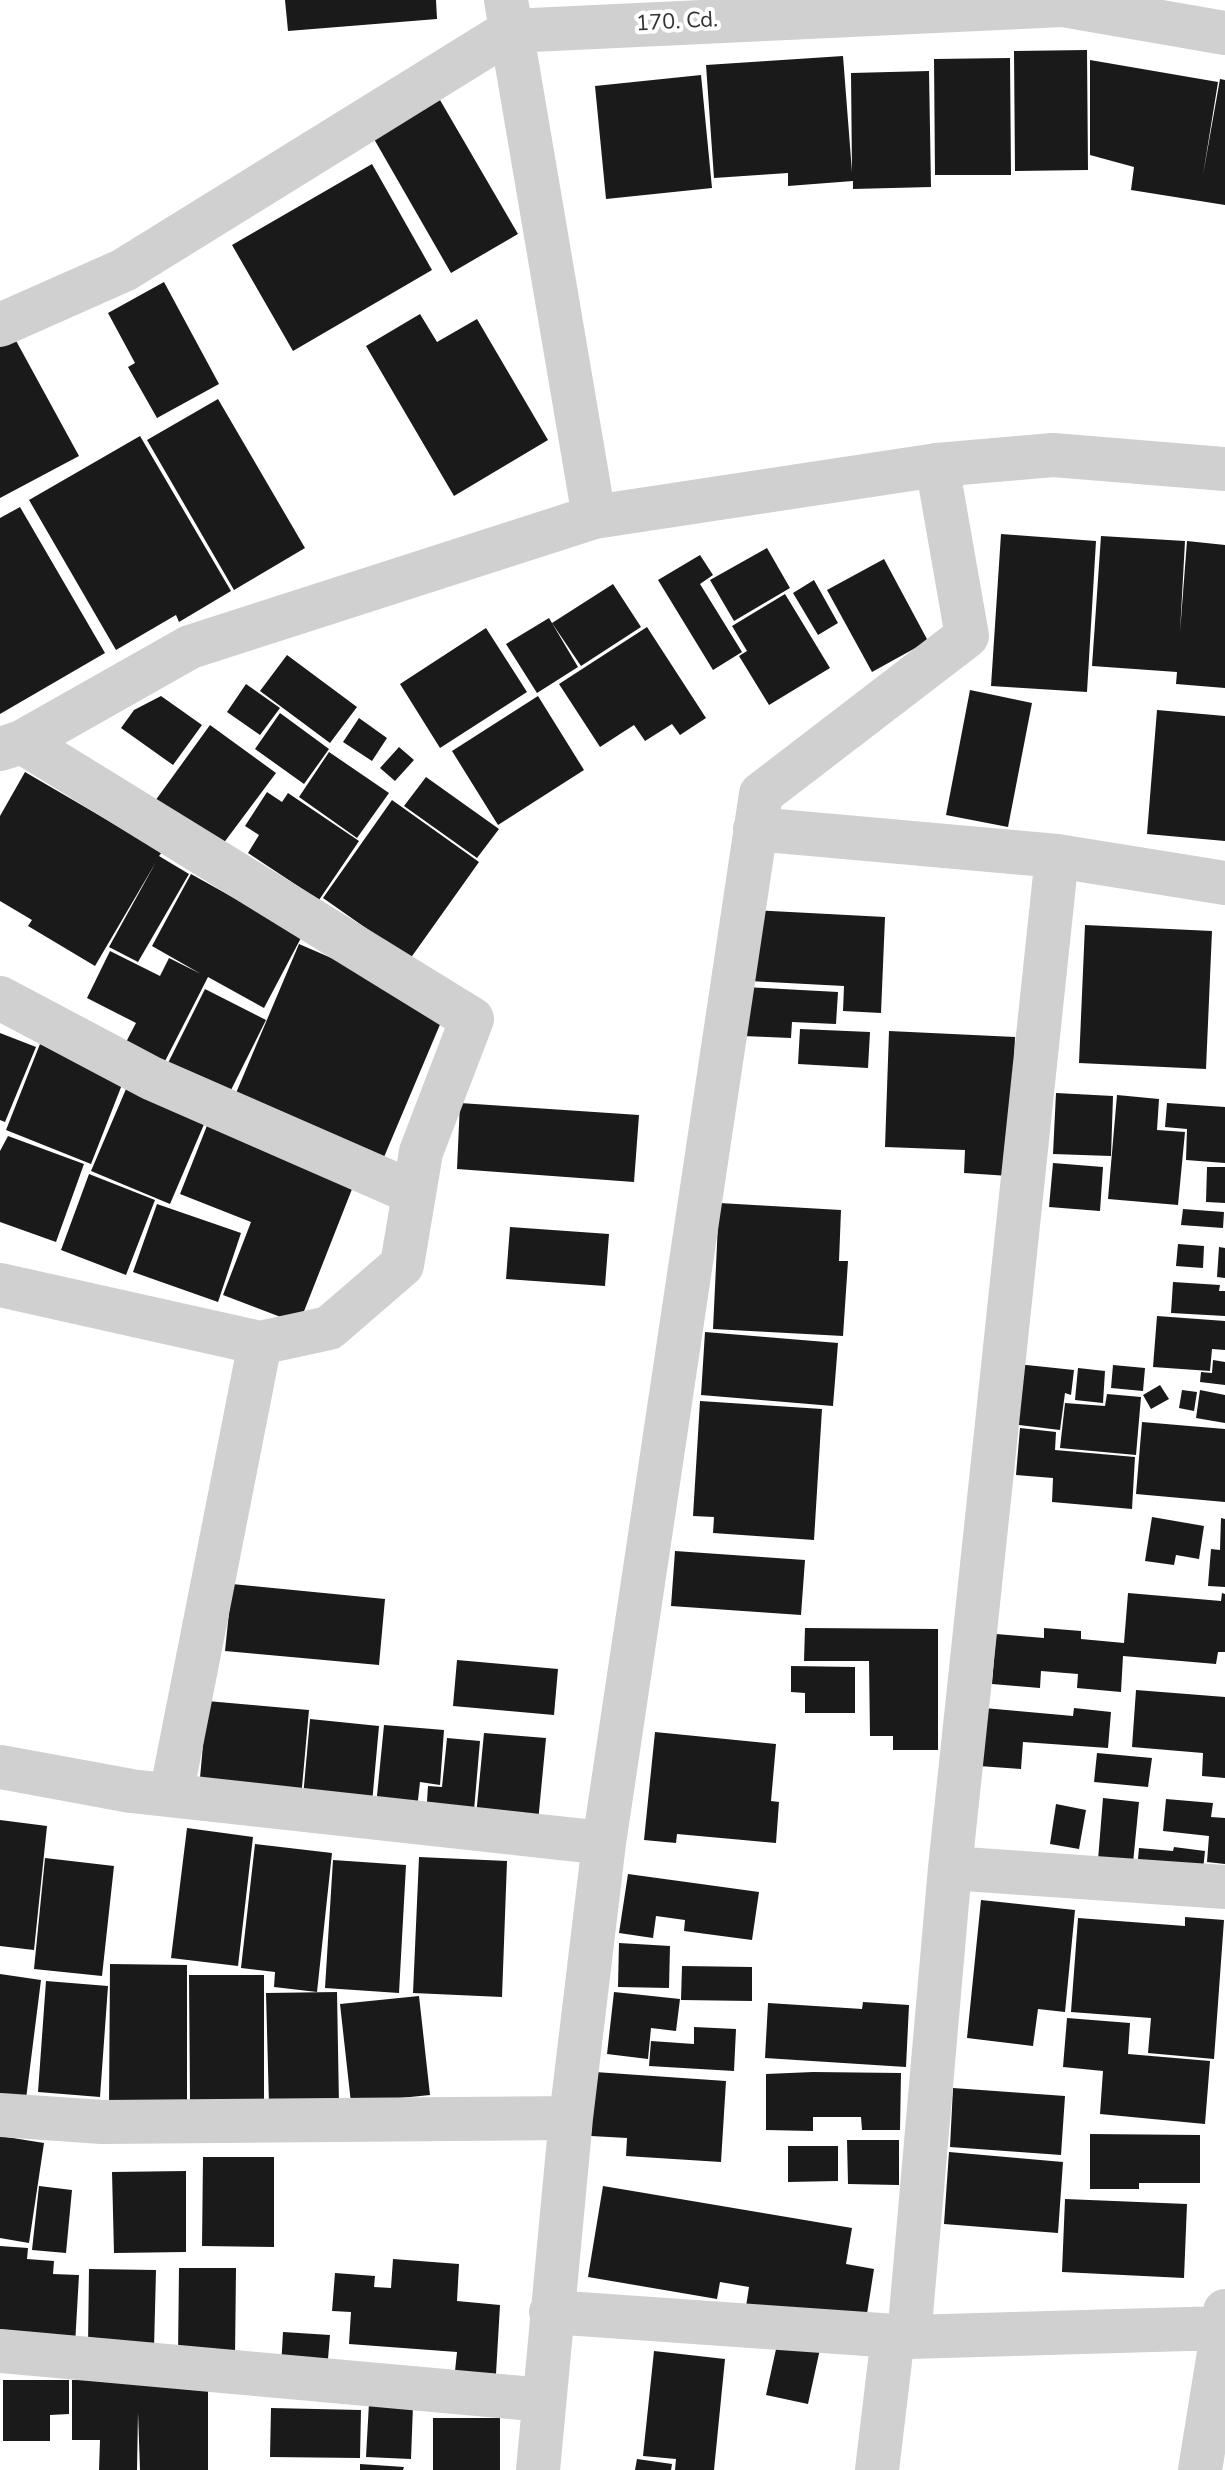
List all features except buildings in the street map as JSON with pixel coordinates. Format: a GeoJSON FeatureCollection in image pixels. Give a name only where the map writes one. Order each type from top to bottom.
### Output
{"type":"FeatureCollection","features":[{"type":"Feature","properties":{"kind":"street","name":"170. Cd."},"geometry":{"type":"LineString","coordinates":[[508,16],[1063,5],[1225,33]]}},
{"type":"Feature","properties":{"kind":"street"},"geometry":{"type":"LineString","coordinates":[[0,325],[124,270],[508,16],[594,517]]}},
{"type":"Feature","properties":{"kind":"street"},"geometry":{"type":"LineString","coordinates":[[11,746],[190,647],[594,517],[937,465],[1053,455],[1225,469]]}},
{"type":"Feature","properties":{"kind":"street"},"geometry":{"type":"LineString","coordinates":[[538,2470],[571,2118],[604,1843],[761,794],[967,636],[937,465]]}},
{"type":"Feature","properties":{"kind":"street"},"geometry":{"type":"LineString","coordinates":[[0,1285],[260,1343],[329,1328],[402,1265],[421,1152],[472,1019],[11,746]]}},
{"type":"Feature","properties":{"kind":"street"},"geometry":{"type":"LineString","coordinates":[[755,829],[1057,856],[1225,883]]}},
{"type":"Feature","properties":{"kind":"street"},"geometry":{"type":"LineString","coordinates":[[877,2470],[901,2337],[1057,856]]}},
{"type":"Feature","properties":{"kind":"street"},"geometry":{"type":"LineString","coordinates":[[0,998],[151,1078],[414,1193]]}},
{"type":"Feature","properties":{"kind":"street"},"geometry":{"type":"LineString","coordinates":[[171,1795],[260,1343]]}},
{"type":"Feature","properties":{"kind":"street"},"geometry":{"type":"LineString","coordinates":[[0,1767],[171,1795],[604,1843]]}},
{"type":"Feature","properties":{"kind":"street"},"geometry":{"type":"LineString","coordinates":[[950,1868],[1225,1887]]}},
{"type":"Feature","properties":{"kind":"street"},"geometry":{"type":"LineString","coordinates":[[0,2115],[102,2122],[571,2118]]}},
{"type":"Feature","properties":{"kind":"street"},"geometry":{"type":"LineString","coordinates":[[551,2312],[901,2337],[1224,2320],[1200,2470]]}},
{"type":"Feature","properties":{"kind":"street"},"geometry":{"type":"LineString","coordinates":[[0,2351],[544,2400]]}}]}
